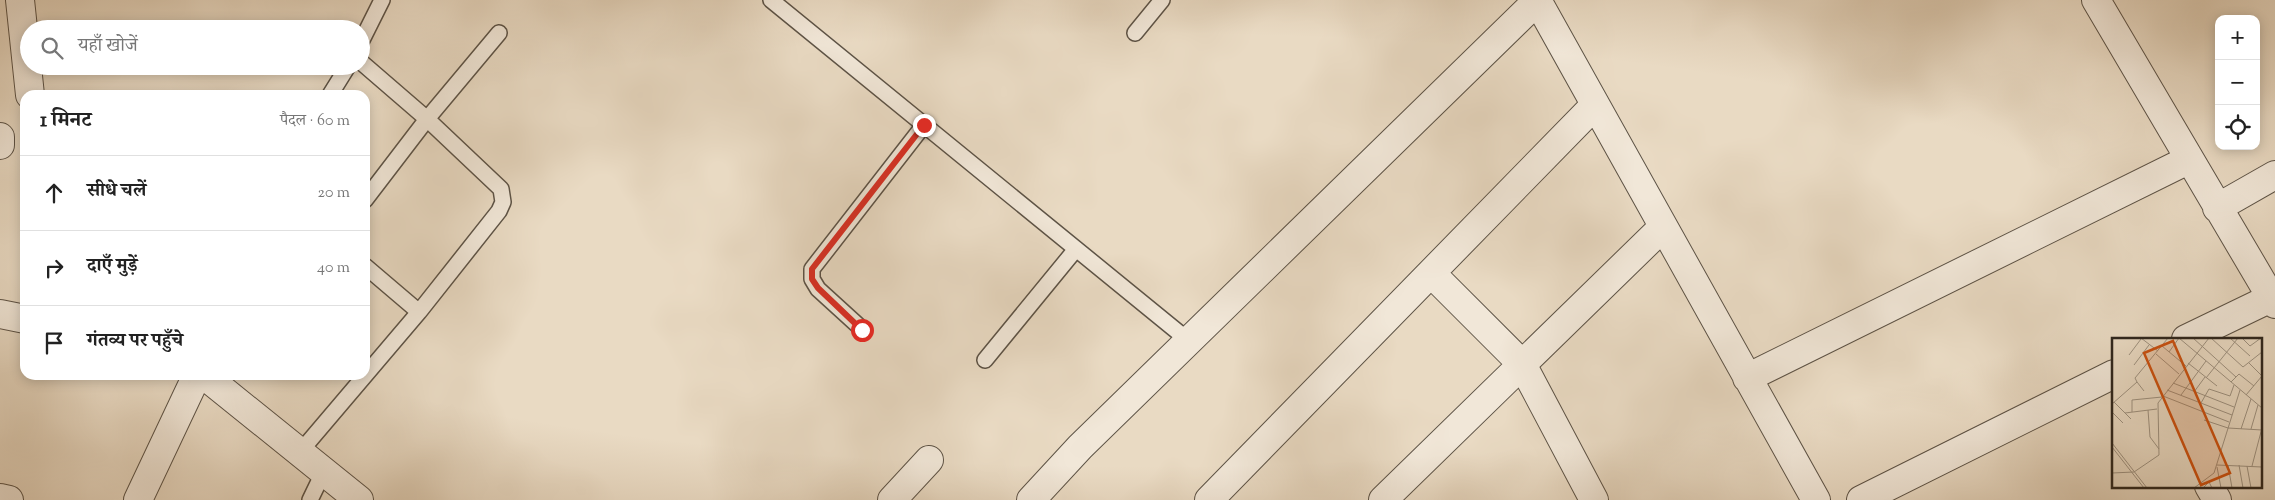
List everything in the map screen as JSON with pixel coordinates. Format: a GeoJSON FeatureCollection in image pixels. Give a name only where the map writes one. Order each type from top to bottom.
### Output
{"type":"FeatureCollection","features":[{"type":"Feature","properties":{"kind":"street"},"geometry":{"type":"LineString","coordinates":[[20,0],[22,20]]}},
{"type":"Feature","properties":{"kind":"street"},"geometry":{"type":"LineString","coordinates":[[2096,0],[2188,160],[2273,301],[2188,338]]}},
{"type":"Feature","properties":{"kind":"street"},"geometry":{"type":"LineString","coordinates":[[1031,500],[1080,447],[1537,1],[1816,500]]}},
{"type":"Feature","properties":{"kind":"street"},"geometry":{"type":"LineString","coordinates":[[28,75],[29,90]]}},
{"type":"Feature","properties":{"kind":"street"},"geometry":{"type":"LineString","coordinates":[[1209,500],[1595,105]]}},
{"type":"Feature","properties":{"kind":"street"},"geometry":{"type":"LineString","coordinates":[[0,137],[0,145]]}},
{"type":"Feature","properties":{"kind":"street"},"geometry":{"type":"LineString","coordinates":[[1747,378],[2188,160]]}},
{"type":"Feature","properties":{"kind":"street"},"geometry":{"type":"LineString","coordinates":[[2217,208],[2275,175]]}},
{"type":"Feature","properties":{"kind":"street"},"geometry":{"type":"LineString","coordinates":[[1383,500],[1409,490],[1522,364],[1663,227]]}},
{"type":"Feature","properties":{"kind":"street"},"geometry":{"type":"LineString","coordinates":[[1430,273],[1522,364],[1594,500]]}},
{"type":"Feature","properties":{"kind":"street"},"geometry":{"type":"LineString","coordinates":[[0,314],[20,318]]}},
{"type":"Feature","properties":{"kind":"street"},"geometry":{"type":"LineString","coordinates":[[1861,500],[2112,375]]}},
{"type":"Feature","properties":{"kind":"street"},"geometry":{"type":"LineString","coordinates":[[138,500],[195,380]]}},
{"type":"Feature","properties":{"kind":"street"},"geometry":{"type":"LineString","coordinates":[[210,380],[360,500]]}},
{"type":"Feature","properties":{"kind":"street"},"geometry":{"type":"LineString","coordinates":[[892,500],[929,460]]}},
{"type":"Feature","properties":{"kind":"street"},"geometry":{"type":"LineString","coordinates":[[2209,488],[2217,500]]}},
{"type":"Feature","properties":{"kind":"street"},"geometry":{"type":"LineString","coordinates":[[0,498],[9,500]]}},
{"type":"Feature","properties":{"kind":"lane"},"geometry":{"type":"LineString","coordinates":[[370,24],[382,0]]}},
{"type":"Feature","properties":{"kind":"lane"},"geometry":{"type":"LineString","coordinates":[[770,0],[1189,341]]}},
{"type":"Feature","properties":{"kind":"lane"},"geometry":{"type":"LineString","coordinates":[[1135,32],[1162,0]]}},
{"type":"Feature","properties":{"kind":"lane"},"geometry":{"type":"LineString","coordinates":[[370,193],[427,119],[499,33]]}},
{"type":"Feature","properties":{"kind":"lane"},"geometry":{"type":"LineString","coordinates":[[370,70],[427,119],[501,189],[503,202],[500,210],[419,312],[370,370]]}},
{"type":"Feature","properties":{"kind":"lane"},"geometry":{"type":"LineString","coordinates":[[333,90],[342,75]]}},
{"type":"Feature","properties":{"kind":"lane"},"geometry":{"type":"LineString","coordinates":[[862,330],[818,288],[812,279],[812,269],[924,125]]}},
{"type":"Feature","properties":{"kind":"lane"},"geometry":{"type":"LineString","coordinates":[[985,360],[1076,249]]}},
{"type":"Feature","properties":{"kind":"lane"},"geometry":{"type":"LineString","coordinates":[[370,270],[419,312]]}},
{"type":"Feature","properties":{"kind":"lane"},"geometry":{"type":"LineString","coordinates":[[300,452],[361,380]]}},
{"type":"Feature","properties":{"kind":"lane"},"geometry":{"type":"LineString","coordinates":[[310,500],[324,471]]}},
{"type":"Feature","properties":{"kind":"route"},"geometry":{"type":"LineString","coordinates":[[862,330],[818,288],[812,279],[812,269],[924,125]]}}]}
